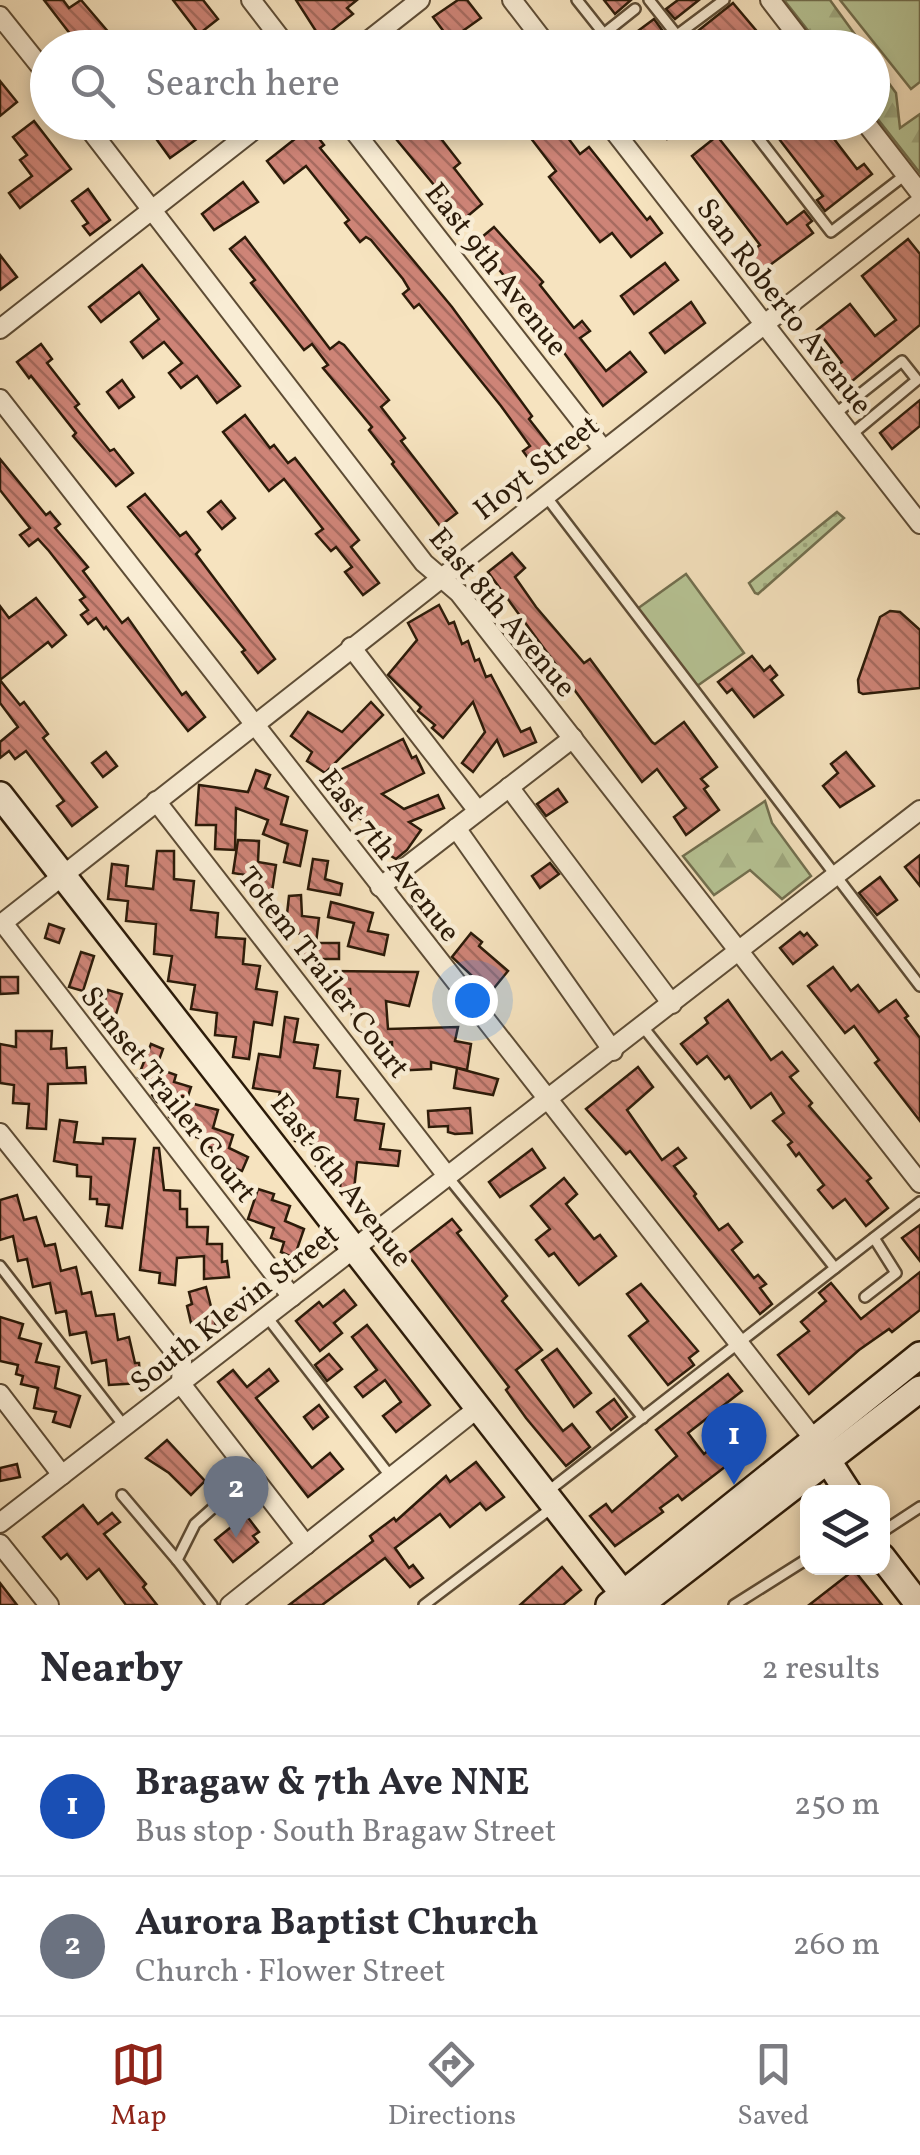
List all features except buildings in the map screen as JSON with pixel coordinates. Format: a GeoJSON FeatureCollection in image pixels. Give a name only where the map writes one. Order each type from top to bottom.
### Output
{"type":"FeatureCollection","features":[{"type":"Feature","properties":{"kind":"street"},"geometry":{"type":"LineString","coordinates":[[251,0],[274,30]]}},
{"type":"Feature","properties":{"kind":"street"},"geometry":{"type":"LineString","coordinates":[[382,30],[420,0]]}},
{"type":"Feature","properties":{"kind":"street"},"geometry":{"type":"LineString","coordinates":[[512,0],[535,30]]}},
{"type":"Feature","properties":{"kind":"street"},"geometry":{"type":"LineString","coordinates":[[770,0],[793,30]]}},
{"type":"Feature","properties":{"kind":"street"},"geometry":{"type":"LineString","coordinates":[[0,16],[30,54]]}},
{"type":"Feature","properties":{"kind":"street","name":"East 8th Avenue"},"geometry":{"type":"LineString","coordinates":[[98,140],[424,564],[459,593],[920,1183]]}},
{"type":"Feature","properties":{"kind":"street"},"geometry":{"type":"LineString","coordinates":[[0,329],[242,140]]}},
{"type":"Feature","properties":{"kind":"street","name":"East 9th Avenue"},"geometry":{"type":"LineString","coordinates":[[361,140],[603,449]]}},
{"type":"Feature","properties":{"kind":"street","name":"San Roberto Avenue"},"geometry":{"type":"LineString","coordinates":[[622,140],[920,524]]}},
{"type":"Feature","properties":{"kind":"street"},"geometry":{"type":"LineString","coordinates":[[879,140],[920,193]]}},
{"type":"Feature","properties":{"kind":"street","name":"Hoyt Street"},"geometry":{"type":"LineString","coordinates":[[1,924],[920,202]]}},
{"type":"Feature","properties":{"kind":"street","name":"East 7th Avenue"},"geometry":{"type":"LineString","coordinates":[[0,399],[814,1438]]}},
{"type":"Feature","properties":{"kind":"street"},"geometry":{"type":"LineString","coordinates":[[352,648],[478,812]]}},
{"type":"Feature","properties":{"kind":"street"},"geometry":{"type":"LineString","coordinates":[[380,887],[572,738]]}},
{"type":"Feature","properties":{"kind":"street"},"geometry":{"type":"LineString","coordinates":[[509,787],[672,1004]]}},
{"type":"Feature","properties":{"kind":"street","name":"East 6th Avenue"},"geometry":{"type":"LineString","coordinates":[[0,794],[626,1602]]}},
{"type":"Feature","properties":{"kind":"street","name":"Totem Trailer Court"},"geometry":{"type":"LineString","coordinates":[[156,802],[448,1177]]}},
{"type":"Feature","properties":{"kind":"street","name":"South Klevin Street"},"geometry":{"type":"LineString","coordinates":[[0,1524],[920,810]]}},
{"type":"Feature","properties":{"kind":"street"},"geometry":{"type":"LineString","coordinates":[[456,828],[613,1051]]}},
{"type":"Feature","properties":{"kind":"street","name":"Sunset Trailer Court"},"geometry":{"type":"LineString","coordinates":[[1,924],[292,1298]]}},
{"type":"Feature","properties":{"kind":"street"},"geometry":{"type":"LineString","coordinates":[[0,1133],[182,1361],[181,1384],[306,1545]]}},
{"type":"Feature","properties":{"kind":"street"},"geometry":{"type":"LineString","coordinates":[[626,1602],[814,1438],[920,1354]]}},
{"type":"Feature","properties":{"kind":"street"},"geometry":{"type":"LineString","coordinates":[[626,1602],[829,1460],[920,1389]]}},
{"type":"Feature","properties":{"kind":"street"},"geometry":{"type":"LineString","coordinates":[[0,1394],[62,1474]]}},
{"type":"Feature","properties":{"kind":"street"},"geometry":{"type":"LineString","coordinates":[[230,1605],[478,1408]]}},
{"type":"Feature","properties":{"kind":"street"},"geometry":{"type":"LineString","coordinates":[[814,1438],[844,1485]]}},
{"type":"Feature","properties":{"kind":"street"},"geometry":{"type":"LineString","coordinates":[[0,1544],[49,1605]]}},
{"type":"Feature","properties":{"kind":"street"},"geometry":{"type":"LineString","coordinates":[[890,1568],[919,1605]]}},
{"type":"Feature","properties":{"kind":"lane"},"geometry":{"type":"LineString","coordinates":[[576,0],[601,30]]}},
{"type":"Feature","properties":{"kind":"lane"},"geometry":{"type":"LineString","coordinates":[[649,0],[673,30]]}},
{"type":"Feature","properties":{"kind":"lane"},"geometry":{"type":"LineString","coordinates":[[684,30],[724,0]]}},
{"type":"Feature","properties":{"kind":"lane"},"geometry":{"type":"LineString","coordinates":[[609,30],[635,10]]}},
{"type":"Feature","properties":{"kind":"lane"},"geometry":{"type":"LineString","coordinates":[[760,140],[831,232],[905,174]]}},
{"type":"Feature","properties":{"kind":"lane"},"geometry":{"type":"LineString","coordinates":[[835,414],[902,361],[917,380],[850,435]]}},
{"type":"Feature","properties":{"kind":"lane"},"geometry":{"type":"LineString","coordinates":[[545,495],[920,986]]}},
{"type":"Feature","properties":{"kind":"lane"},"geometry":{"type":"LineString","coordinates":[[644,1027],[835,1268]]}},
{"type":"Feature","properties":{"kind":"lane"},"geometry":{"type":"LineString","coordinates":[[448,1177],[642,1418]]}},
{"type":"Feature","properties":{"kind":"lane"},"geometry":{"type":"LineString","coordinates":[[424,1605],[642,1418],[920,1202]]}},
{"type":"Feature","properties":{"kind":"lane"},"geometry":{"type":"LineString","coordinates":[[865,1298],[896,1273],[874,1238]]}},
{"type":"Feature","properties":{"kind":"lane"},"geometry":{"type":"LineString","coordinates":[[0,1266],[125,1427]]}},
{"type":"Feature","properties":{"kind":"lane"},"geometry":{"type":"LineString","coordinates":[[267,1317],[391,1477]]}},
{"type":"Feature","properties":{"kind":"lane"},"geometry":{"type":"LineString","coordinates":[[177,1560],[195,1524],[251,1474]]}},
{"type":"Feature","properties":{"kind":"lane"},"geometry":{"type":"LineString","coordinates":[[122,1496],[212,1605]]}},
{"type":"Feature","properties":{"kind":"lane"},"geometry":{"type":"LineString","coordinates":[[890,1527],[920,1506]]}},
{"type":"Feature","properties":{"kind":"lane"},"geometry":{"type":"LineString","coordinates":[[734,1605],[800,1563]]}},
{"type":"Feature","properties":{"kind":"green space"},"geometry":{"type":"Polygon","coordinates":[[[784,0],[830,0],[852,30],[808,30],[784,0]]]}},
{"type":"Feature","properties":{"kind":"green space"},"geometry":{"type":"Polygon","coordinates":[[[840,0],[920,0],[920,82],[911,89],[890,63],[890,30],[864,30],[840,0]]]}},
{"type":"Feature","properties":{"kind":"green space"},"geometry":{"type":"Polygon","coordinates":[[[890,85],[896,93],[900,128],[920,114],[920,173],[890,135],[890,85]]]}},
{"type":"Feature","properties":{"kind":"green space"},"geometry":{"type":"Polygon","coordinates":[[[837,512],[844,518],[755,593],[749,583],[837,512]]]}},
{"type":"Feature","properties":{"kind":"green space"},"geometry":{"type":"Polygon","coordinates":[[[686,574],[744,653],[697,686],[637,609],[686,574]]]}},
{"type":"Feature","properties":{"kind":"green space"},"geometry":{"type":"Polygon","coordinates":[[[765,801],[772,823],[811,876],[782,899],[750,870],[714,895],[683,856],[765,801]]]}},
{"type":"Feature","properties":{"kind":"place","name":"Bragaw & 7th Ave NNE"},"geometry":{"type":"Point","coordinates":[734,1485]}},
{"type":"Feature","properties":{"kind":"place","name":"Aurora Baptist Church"},"geometry":{"type":"Point","coordinates":[236,1538]}}]}
